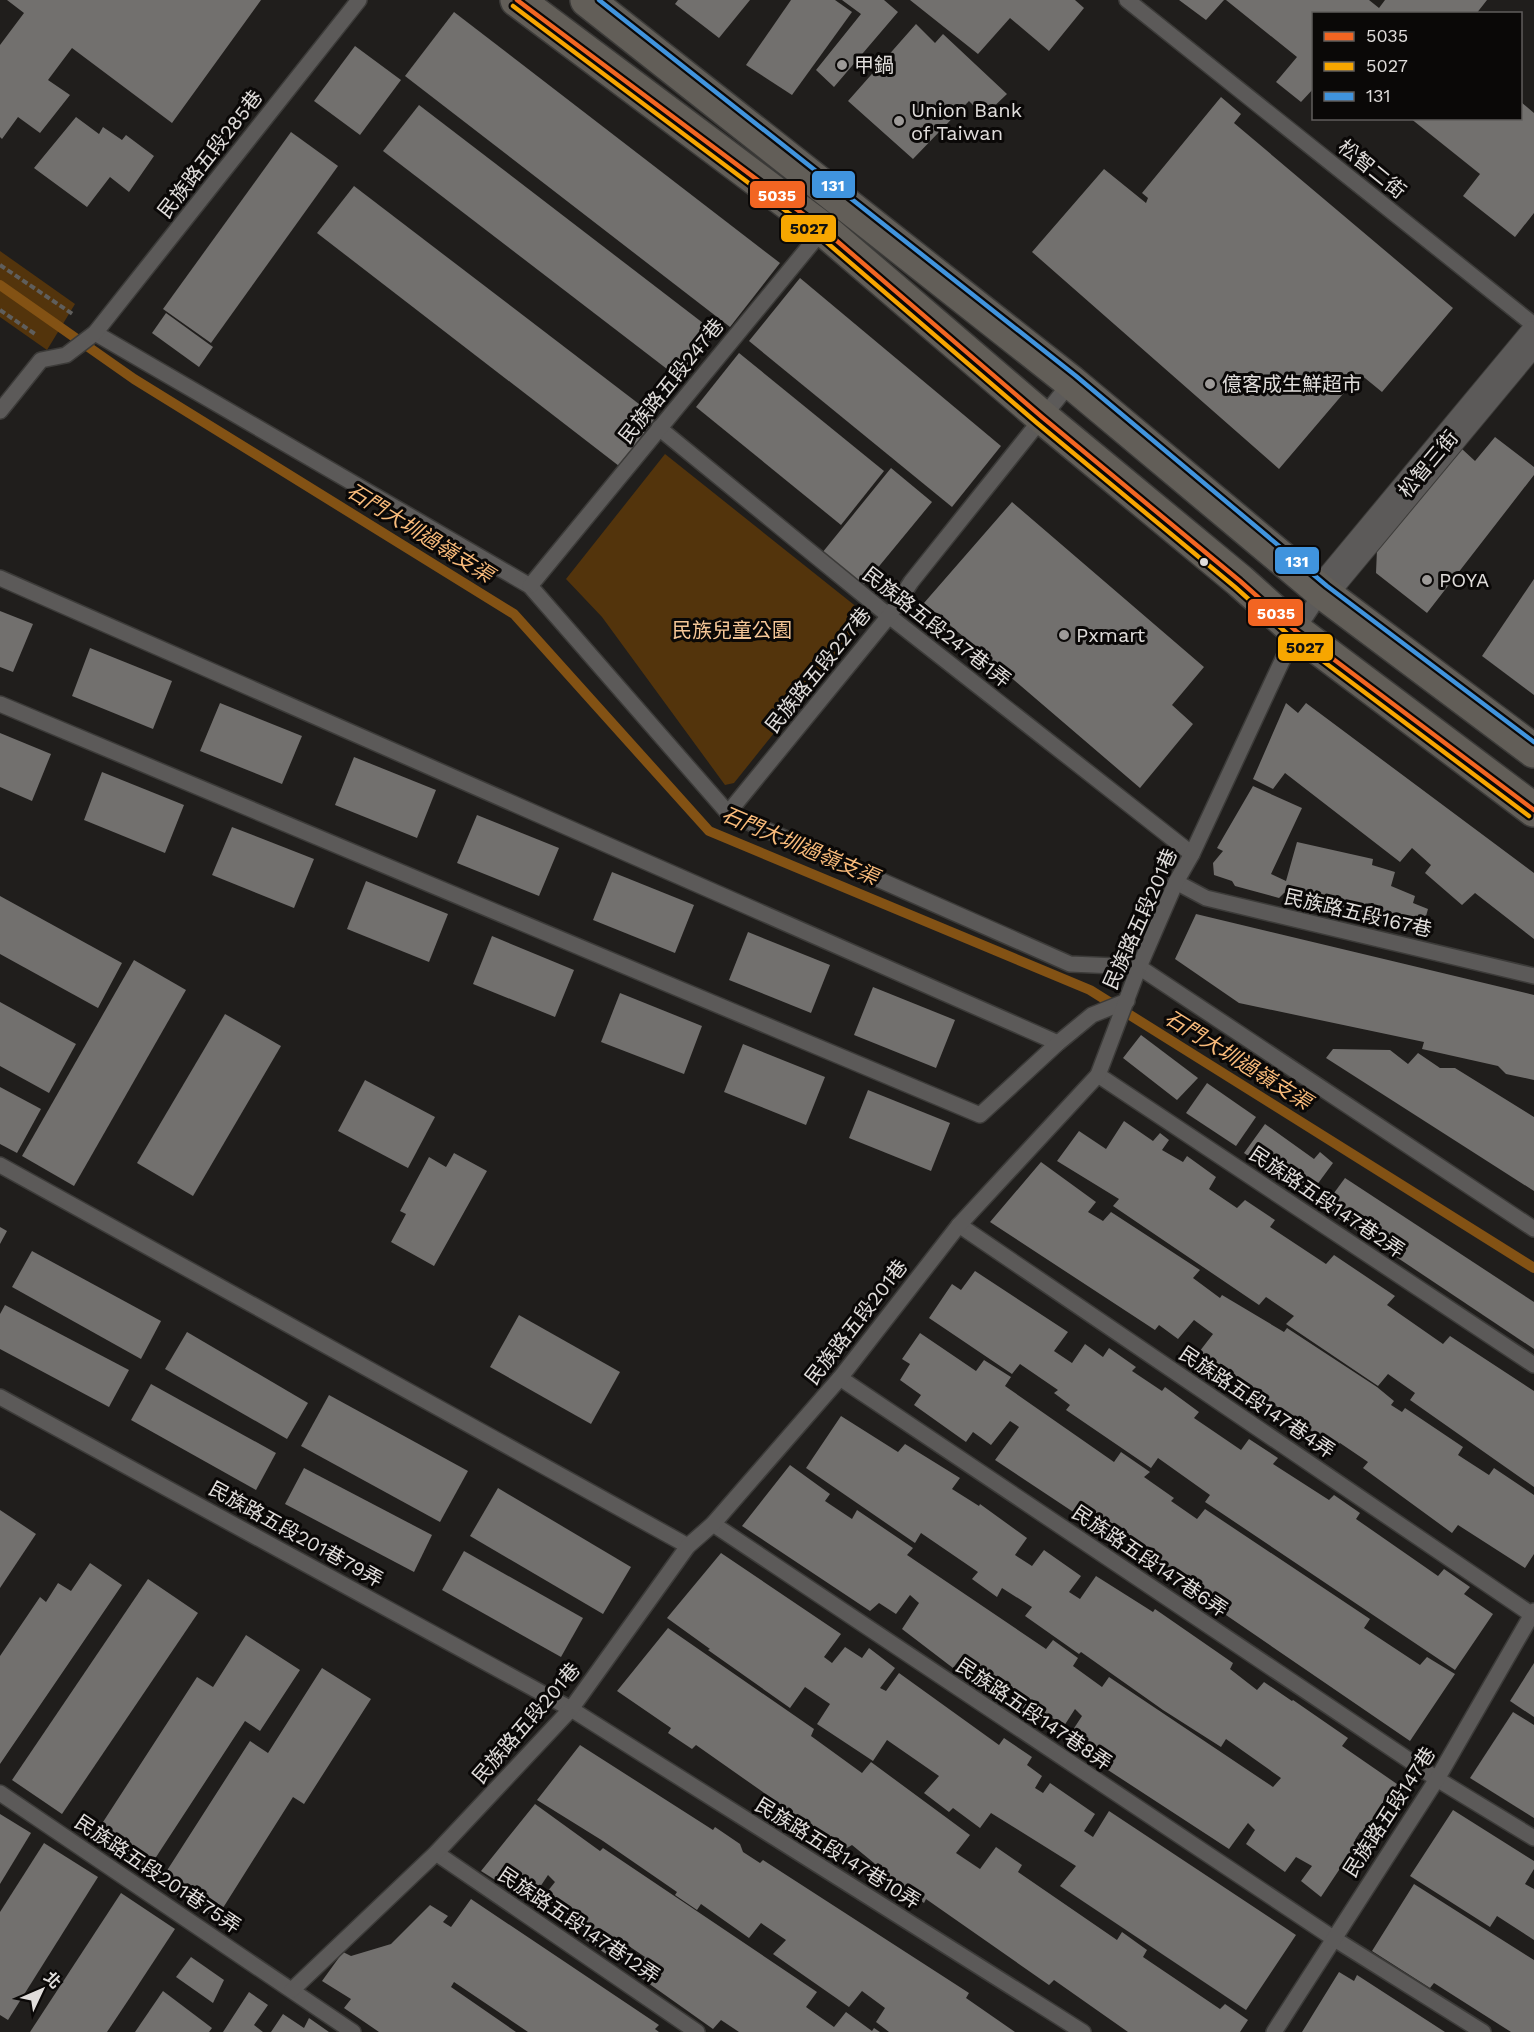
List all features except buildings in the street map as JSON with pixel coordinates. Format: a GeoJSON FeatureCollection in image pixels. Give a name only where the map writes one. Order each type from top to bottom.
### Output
{"type":"FeatureCollection","features":[{"type":"Feature","properties":{"kind":"main road"},"geometry":{"type":"LineString","coordinates":[[517,0],[823,229],[1042,417],[1240,581],[1296,631],[1534,810]]}},
{"type":"Feature","properties":{"kind":"main road"},"geometry":{"type":"LineString","coordinates":[[587,0],[1071,382],[1322,592],[1534,751]]}},
{"type":"Feature","properties":{"kind":"street","name":"松智三街"},"geometry":{"type":"LineString","coordinates":[[1322,592],[1534,337]]}},
{"type":"Feature","properties":{"kind":"lane","name":"民族路五段285巷"},"geometry":{"type":"LineString","coordinates":[[0,411],[41,360],[66,355],[96,332],[359,0]]}},
{"type":"Feature","properties":{"kind":"lane","name":"松智二街"},"geometry":{"type":"LineString","coordinates":[[1127,0],[1534,325]]}},
{"type":"Feature","properties":{"kind":"lane","name":"民族路五段247巷"},"geometry":{"type":"LineString","coordinates":[[530,586],[844,202]]}},
{"type":"Feature","properties":{"kind":"lane"},"geometry":{"type":"LineString","coordinates":[[96,332],[530,586],[728,813],[1070,964],[1139,967],[1534,1229]]}},
{"type":"Feature","properties":{"kind":"lane","name":"民族路五段227巷"},"geometry":{"type":"LineString","coordinates":[[728,813],[889,616],[911,582],[1071,382]]}},
{"type":"Feature","properties":{"kind":"lane","name":"民族路五段247巷1弄"},"geometry":{"type":"LineString","coordinates":[[659,428],[889,616],[1192,854]]}},
{"type":"Feature","properties":{"kind":"lane"},"geometry":{"type":"LineString","coordinates":[[0,578],[1058,1043]]}},
{"type":"Feature","properties":{"kind":"lane","name":"民族路五段201巷"},"geometry":{"type":"LineString","coordinates":[[292,1990],[436,1853],[571,1709],[688,1546],[712,1524],[840,1377],[959,1225],[1098,1075],[1139,967],[1176,882],[1192,854],[1296,631],[1322,592]]}},
{"type":"Feature","properties":{"kind":"lane"},"geometry":{"type":"LineString","coordinates":[[0,704],[980,1115],[1092,1015],[1127,1001]]}},
{"type":"Feature","properties":{"kind":"lane","name":"民族路五段167巷"},"geometry":{"type":"LineString","coordinates":[[1176,882],[1206,898],[1534,976]]}},
{"type":"Feature","properties":{"kind":"lane","name":"民族路五段147巷2弄"},"geometry":{"type":"LineString","coordinates":[[1098,1075],[1534,1365]]}},
{"type":"Feature","properties":{"kind":"lane"},"geometry":{"type":"LineString","coordinates":[[0,1165],[688,1546]]}},
{"type":"Feature","properties":{"kind":"lane","name":"民族路五段147巷4弄"},"geometry":{"type":"LineString","coordinates":[[959,1225],[1533,1614]]}},
{"type":"Feature","properties":{"kind":"lane","name":"民族路五段147巷6弄"},"geometry":{"type":"LineString","coordinates":[[840,1377],[1437,1779],[1534,1839]]}},
{"type":"Feature","properties":{"kind":"lane","name":"民族路五段201巷79弄"},"geometry":{"type":"LineString","coordinates":[[0,1397],[571,1709]]}},
{"type":"Feature","properties":{"kind":"lane","name":"民族路五段147巷8弄"},"geometry":{"type":"LineString","coordinates":[[712,1524],[1333,1938],[1483,2032]]}},
{"type":"Feature","properties":{"kind":"lane","name":"民族路五段147巷"},"geometry":{"type":"LineString","coordinates":[[1274,2032],[1437,1779],[1533,1614]]}},
{"type":"Feature","properties":{"kind":"lane","name":"民族路五段147巷10弄"},"geometry":{"type":"LineString","coordinates":[[571,1709],[1083,2032]]}},
{"type":"Feature","properties":{"kind":"lane","name":"民族路五段201巷75弄"},"geometry":{"type":"LineString","coordinates":[[0,1793],[353,2032]]}},
{"type":"Feature","properties":{"kind":"lane","name":"民族路五段147巷12弄"},"geometry":{"type":"LineString","coordinates":[[436,1853],[697,2032]]}},
{"type":"Feature","properties":{"kind":"path"},"geometry":{"type":"LineString","coordinates":[[0,266],[96,332]]}},
{"type":"Feature","properties":{"kind":"green space"},"geometry":{"type":"Polygon","coordinates":[[[0,251],[75,304],[47,350],[0,317],[0,251]]]}},
{"type":"Feature","properties":{"kind":"green space","name":"民族兒童公園"},"geometry":{"type":"Polygon","coordinates":[[[665,454],[868,616],[734,783],[725,785],[602,617],[566,579],[665,454]]]}},
{"type":"Feature","properties":{"kind":"waterway","name":"石門大圳過嶺支渠"},"geometry":{"type":"LineString","coordinates":[[0,285],[134,379],[514,614],[709,831],[1090,990],[1534,1268]]}},
{"type":"Feature","properties":{"kind":"transit line","name":"5035"},"geometry":{"type":"LineString","coordinates":[[517,0],[823,229],[1042,417],[1240,581],[1296,631],[1534,810]]}},
{"type":"Feature","properties":{"kind":"transit line","name":"131"},"geometry":{"type":"LineString","coordinates":[[599,0],[1076,376],[1327,586],[1534,742]]}},
{"type":"Feature","properties":{"kind":"transit line","name":"5027"},"geometry":{"type":"LineString","coordinates":[[513,6],[818,235],[1037,423],[1235,587],[1291,637],[1529,816]]}},
{"type":"Feature","properties":{"kind":"place","name":"甲鍋"},"geometry":{"type":"Point","coordinates":[842,65]}},
{"type":"Feature","properties":{"kind":"place","name":"Union Bank of Taiwan"},"geometry":{"type":"Point","coordinates":[899,121]}},
{"type":"Feature","properties":{"kind":"place","name":"億客成生鮮超市"},"geometry":{"type":"Point","coordinates":[1210,384]}},
{"type":"Feature","properties":{"kind":"place","name":"POYA"},"geometry":{"type":"Point","coordinates":[1427,580]}},
{"type":"Feature","properties":{"kind":"place","name":"Pxmart"},"geometry":{"type":"Point","coordinates":[1064,635]}}]}
